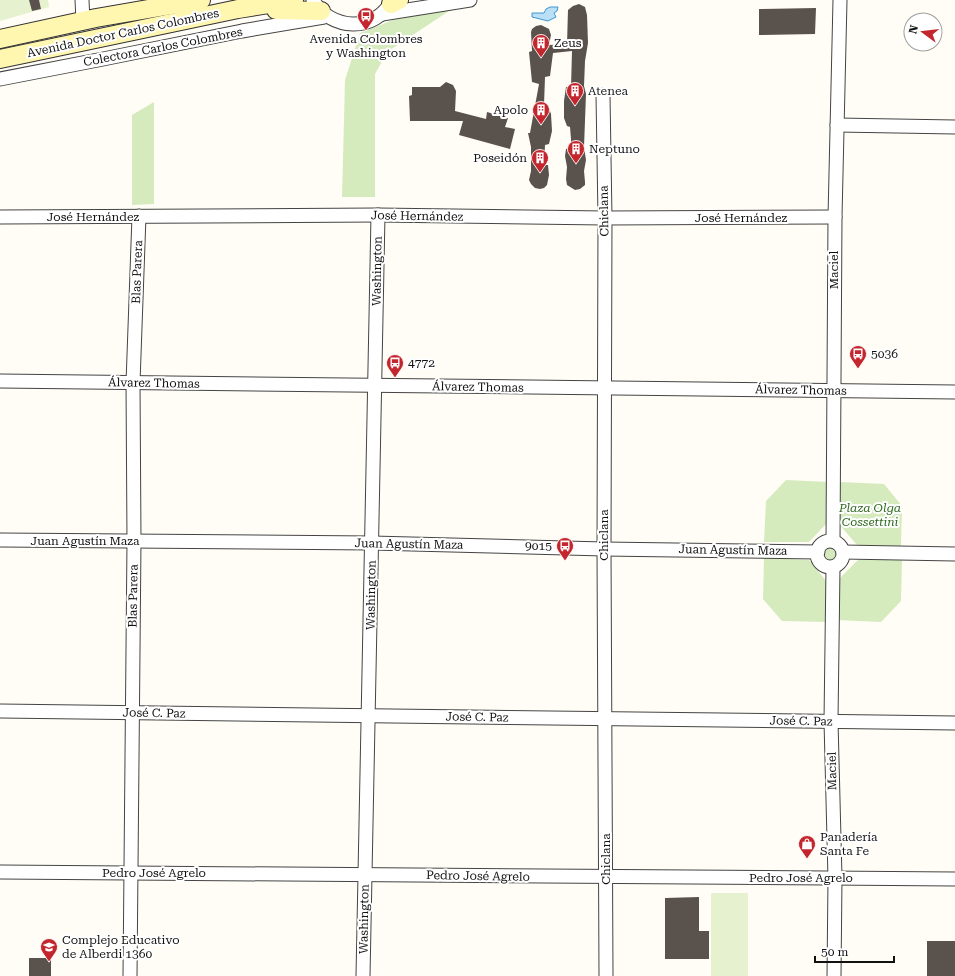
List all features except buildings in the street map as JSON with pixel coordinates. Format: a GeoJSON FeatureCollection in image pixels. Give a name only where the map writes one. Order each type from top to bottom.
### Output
{"type":"FeatureCollection","features":[{"type":"Feature","properties":{"kind":"main road","name":"Avenida Doctor Carlos Colombres"},"geometry":{"type":"LineString","coordinates":[[0,39],[156,4],[201,0]]}},
{"type":"Feature","properties":{"kind":"main road","name":"Avenida Doctor Carlos Colombres"},"geometry":{"type":"LineString","coordinates":[[0,59],[238,9],[294,0]]}},
{"type":"Feature","properties":{"kind":"main road"},"geometry":{"type":"LineString","coordinates":[[238,9],[320,9]]}},
{"type":"Feature","properties":{"kind":"street"},"geometry":{"type":"LineString","coordinates":[[82,0],[83,21]]}},
{"type":"Feature","properties":{"kind":"street"},"geometry":{"type":"LineString","coordinates":[[320,9],[338,22],[352,24],[365,23],[391,4],[470,0]]}},
{"type":"Feature","properties":{"kind":"street","name":"Maciel"},"geometry":{"type":"LineString","coordinates":[[833,541],[835,217],[840,0]]}},
{"type":"Feature","properties":{"kind":"street","name":"Colectora Carlos Colombres"},"geometry":{"type":"LineString","coordinates":[[0,79],[24,73],[242,31],[320,9]]}},
{"type":"Feature","properties":{"kind":"street","name":"Chiclana"},"geometry":{"type":"LineString","coordinates":[[603,95],[605,218],[604,549],[606,719],[606,976]]}},
{"type":"Feature","properties":{"kind":"street"},"geometry":{"type":"LineString","coordinates":[[837,125],[955,127]]}},
{"type":"Feature","properties":{"kind":"street","name":"José Hernández"},"geometry":{"type":"LineString","coordinates":[[0,217],[378,215],[605,218],[835,217]]}},
{"type":"Feature","properties":{"kind":"street","name":"Washington"},"geometry":{"type":"LineString","coordinates":[[363,976],[378,215]]}},
{"type":"Feature","properties":{"kind":"street","name":"Blas Parera"},"geometry":{"type":"LineString","coordinates":[[130,976],[134,541],[133,383],[138,216]]}},
{"type":"Feature","properties":{"kind":"street","name":"Álvarez Thomas"},"geometry":{"type":"LineString","coordinates":[[0,381],[955,392]]}},
{"type":"Feature","properties":{"kind":"street","name":"Juan Agustín Maza"},"geometry":{"type":"LineString","coordinates":[[0,540],[372,543],[604,549],[818,552]]}},
{"type":"Feature","properties":{"kind":"street"},"geometry":{"type":"LineString","coordinates":[[833,541],[841,546],[843,552],[841,561],[832,567],[823,564],[818,556],[818,552],[821,544],[833,541]]}},
{"type":"Feature","properties":{"kind":"street"},"geometry":{"type":"LineString","coordinates":[[843,552],[955,554]]}},
{"type":"Feature","properties":{"kind":"street","name":"Maciel"},"geometry":{"type":"LineString","coordinates":[[832,567],[831,721],[835,878],[834,976]]}},
{"type":"Feature","properties":{"kind":"street","name":"José C. Paz"},"geometry":{"type":"LineString","coordinates":[[0,711],[955,723]]}},
{"type":"Feature","properties":{"kind":"street","name":"Pedro José Agrelo"},"geometry":{"type":"LineString","coordinates":[[0,872],[955,879]]}},
{"type":"Feature","properties":{"kind":"green space"},"geometry":{"type":"Polygon","coordinates":[[[0,0],[48,0],[49,7],[0,21],[0,0]]]}},
{"type":"Feature","properties":{"kind":"green space"},"geometry":{"type":"Polygon","coordinates":[[[452,9],[387,52],[375,74],[375,197],[342,197],[345,80],[360,33],[393,20],[452,9]]]}},
{"type":"Feature","properties":{"kind":"green space"},"geometry":{"type":"Polygon","coordinates":[[[154,102],[154,204],[132,205],[132,115],[154,102]]]}},
{"type":"Feature","properties":{"kind":"green space","name":"Plaza Olga Cossettini"},"geometry":{"type":"Polygon","coordinates":[[[786,480],[829,482],[828,522],[809,542],[764,542],[766,501],[786,480]]]}},
{"type":"Feature","properties":{"kind":"green space","name":"Plaza Olga Cossettini"},"geometry":{"type":"Polygon","coordinates":[[[840,482],[884,484],[902,506],[901,546],[857,545],[838,523],[840,482]]]}},
{"type":"Feature","properties":{"kind":"green space","name":"Plaza Olga Cossettini"},"geometry":{"type":"Polygon","coordinates":[[[831,546],[837,548],[839,554],[837,560],[831,562],[825,560],[823,554],[825,548],[831,546]]]}},
{"type":"Feature","properties":{"kind":"green space"},"geometry":{"type":"Polygon","coordinates":[[[764,558],[809,560],[827,582],[825,622],[782,621],[763,599],[764,558]]]}},
{"type":"Feature","properties":{"kind":"green space","name":"Plaza Olga Cossettini"},"geometry":{"type":"Polygon","coordinates":[[[858,560],[902,560],[901,601],[881,622],[837,620],[838,580],[858,560]]]}},
{"type":"Feature","properties":{"kind":"green space"},"geometry":{"type":"Polygon","coordinates":[[[711,893],[748,893],[748,976],[711,976],[711,893]]]}},
{"type":"Feature","properties":{"kind":"water"},"geometry":{"type":"Polygon","coordinates":[[[550,7],[558,7],[557,11],[554,13],[556,17],[548,21],[532,17],[532,13],[544,13],[546,9],[550,7]]]}},
{"type":"Feature","properties":{"kind":"place","name":"Avenida Colombres y Washington"},"geometry":{"type":"Point","coordinates":[366,31]}},
{"type":"Feature","properties":{"kind":"place","name":"Zeus"},"geometry":{"type":"Point","coordinates":[541,58]}},
{"type":"Feature","properties":{"kind":"place","name":"Atenea"},"geometry":{"type":"Point","coordinates":[575,106]}},
{"type":"Feature","properties":{"kind":"place","name":"Apolo"},"geometry":{"type":"Point","coordinates":[541,125]}},
{"type":"Feature","properties":{"kind":"place","name":"Neptuno"},"geometry":{"type":"Point","coordinates":[576,164]}},
{"type":"Feature","properties":{"kind":"place","name":"Poseidón"},"geometry":{"type":"Point","coordinates":[540,173]}},
{"type":"Feature","properties":{"kind":"place","name":"5036"},"geometry":{"type":"Point","coordinates":[858,369]}},
{"type":"Feature","properties":{"kind":"place","name":"4772"},"geometry":{"type":"Point","coordinates":[395,378]}},
{"type":"Feature","properties":{"kind":"place","name":"9015"},"geometry":{"type":"Point","coordinates":[565,561]}},
{"type":"Feature","properties":{"kind":"place","name":"Panadería Santa Fe"},"geometry":{"type":"Point","coordinates":[807,859]}},
{"type":"Feature","properties":{"kind":"place","name":"Complejo Educativo de Alberdi 1360"},"geometry":{"type":"Point","coordinates":[49,962]}}]}
